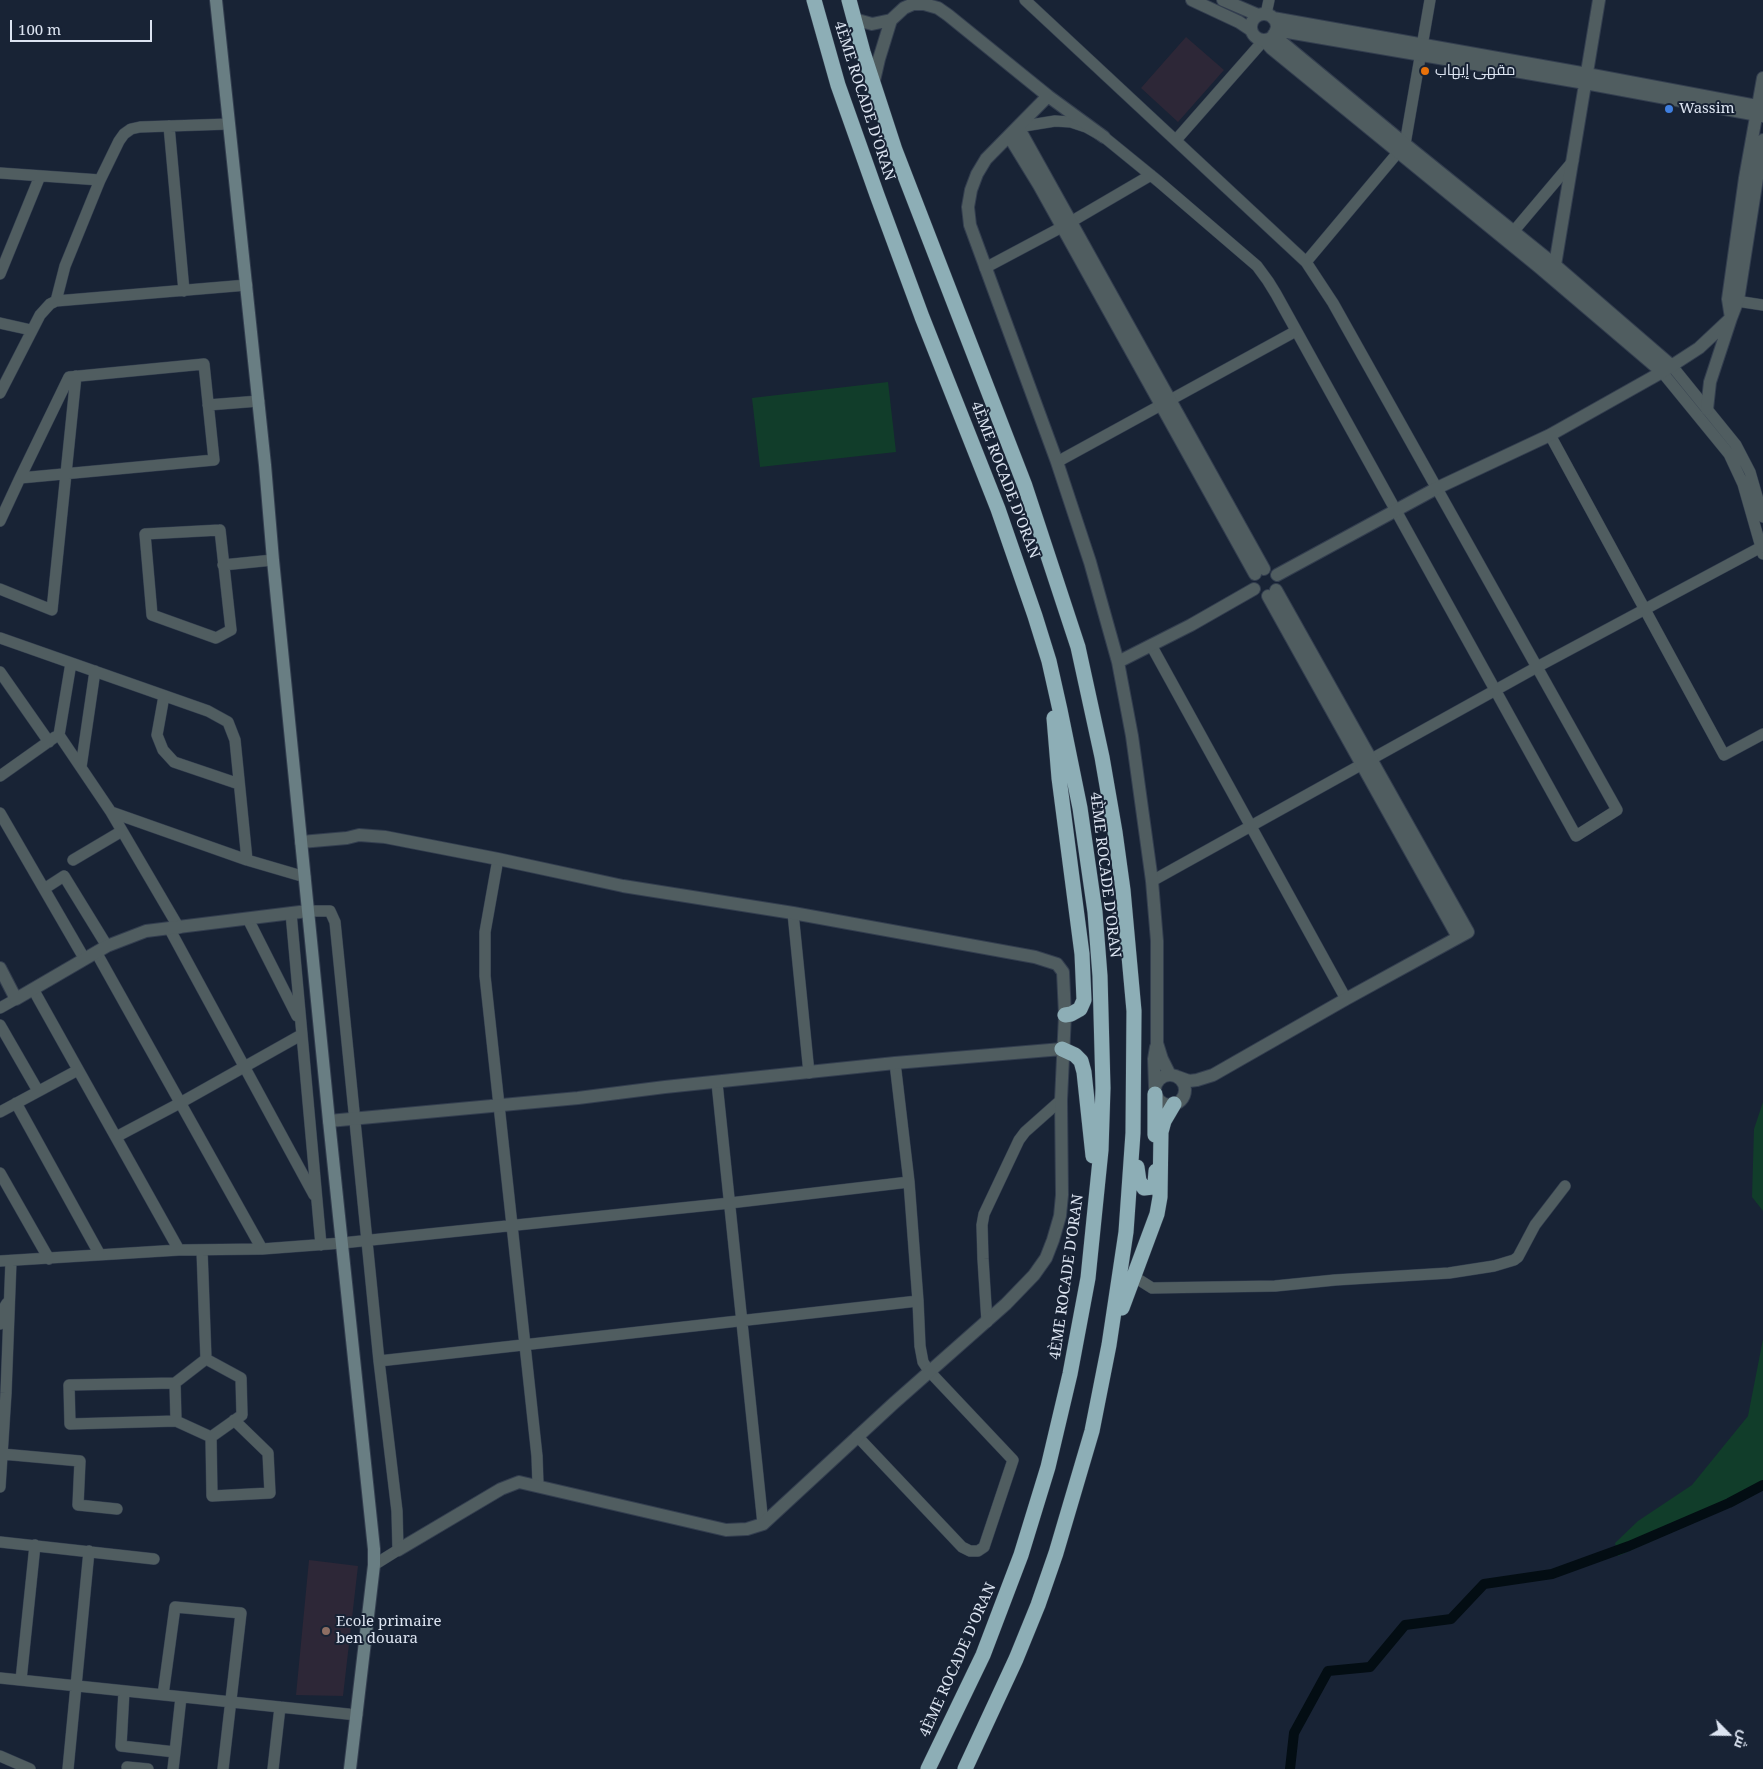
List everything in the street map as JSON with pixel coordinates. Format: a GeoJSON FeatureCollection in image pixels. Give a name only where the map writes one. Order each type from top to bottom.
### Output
{"type":"FeatureCollection","features":[{"type":"Feature","properties":{"kind":"highway","name":"4ÈME ROCADE D'ORAN"},"geometry":{"type":"LineString","coordinates":[[814,0],[838,85],[922,317],[998,508],[1049,661],[1080,808],[1095,912],[1101,996],[1104,1088],[1097,1192],[1088,1278],[1058,1426],[1037,1507],[1022,1555],[983,1655],[928,1769]]}},
{"type":"Feature","properties":{"kind":"highway","name":"4ÈME ROCADE D'ORAN"},"geometry":{"type":"LineString","coordinates":[[851,8],[874,86],[915,205],[1025,486],[1078,647],[1102,757],[1123,890],[1134,1011],[1133,1133],[1126,1232],[1109,1345],[1092,1431],[1056,1553],[1016,1659],[965,1769]]}},
{"type":"Feature","properties":{"kind":"highway"},"geometry":{"type":"LineString","coordinates":[[1049,661],[1059,778],[1082,954],[1084,1000],[1080,1009],[1065,1015]]}},
{"type":"Feature","properties":{"kind":"highway"},"geometry":{"type":"LineString","coordinates":[[1062,1049],[1079,1058],[1084,1072],[1097,1192]]}},
{"type":"Feature","properties":{"kind":"highway"},"geometry":{"type":"LineString","coordinates":[[1133,1133],[1139,1181],[1144,1188],[1153,1187],[1156,1176],[1155,1092]]}},
{"type":"Feature","properties":{"kind":"highway"},"geometry":{"type":"LineString","coordinates":[[1109,1345],[1157,1214],[1160,1197],[1161,1132],[1164,1121],[1178,1101]]}},
{"type":"Feature","properties":{"kind":"main road"},"geometry":{"type":"LineString","coordinates":[[216,0],[259,401],[328,1122],[374,1549],[374,1565],[350,1769]]}},
{"type":"Feature","properties":{"kind":"street"},"geometry":{"type":"LineString","coordinates":[[874,86],[879,59],[891,20],[904,8],[913,4],[924,4],[938,8],[1151,175],[1256,266],[1268,281],[1497,690],[1576,836],[1617,810],[1333,303],[1306,262],[1025,0]]}},
{"type":"Feature","properties":{"kind":"street"},"geometry":{"type":"LineString","coordinates":[[1192,0],[1239,22],[1251,30],[1256,37],[1269,25]]}},
{"type":"Feature","properties":{"kind":"street"},"geometry":{"type":"LineString","coordinates":[[1223,0],[1269,25],[1586,78],[1760,111]]}},
{"type":"Feature","properties":{"kind":"street"},"geometry":{"type":"LineString","coordinates":[[1269,0],[1271,48],[1513,232],[1552,270]]}},
{"type":"Feature","properties":{"kind":"street"},"geometry":{"type":"LineString","coordinates":[[1306,262],[1401,148],[1430,0]]}},
{"type":"Feature","properties":{"kind":"street"},"geometry":{"type":"LineString","coordinates":[[1552,270],[1573,161],[1599,0]]}},
{"type":"Feature","properties":{"kind":"street"},"geometry":{"type":"LineString","coordinates":[[851,8],[872,24],[891,20]]}},
{"type":"Feature","properties":{"kind":"street"},"geometry":{"type":"LineString","coordinates":[[1176,140],[1269,25]]}},
{"type":"Feature","properties":{"kind":"street"},"geometry":{"type":"LineString","coordinates":[[1755,180],[1763,78]]}},
{"type":"Feature","properties":{"kind":"street"},"geometry":{"type":"LineString","coordinates":[[1048,96],[986,159],[977,174],[971,190],[968,207],[970,225],[1057,462],[1090,562],[1118,662],[1132,736],[1152,881],[1157,941],[1158,1043],[1162,1059],[1174,1076],[1184,1085],[1184,1094],[1178,1101]]}},
{"type":"Feature","properties":{"kind":"street"},"geometry":{"type":"LineString","coordinates":[[1014,132],[1055,121],[1071,122],[1086,127],[1104,137]]}},
{"type":"Feature","properties":{"kind":"street"},"geometry":{"type":"LineString","coordinates":[[56,301],[63,272],[100,180],[118,141],[124,134],[131,129],[140,127],[229,124]]}},
{"type":"Feature","properties":{"kind":"street"},"geometry":{"type":"LineString","coordinates":[[169,126],[184,291]]}},
{"type":"Feature","properties":{"kind":"street"},"geometry":{"type":"LineString","coordinates":[[1014,132],[1259,572]]}},
{"type":"Feature","properties":{"kind":"street"},"geometry":{"type":"LineString","coordinates":[[1707,409],[1710,382],[1731,318],[1763,140]]}},
{"type":"Feature","properties":{"kind":"street"},"geometry":{"type":"LineString","coordinates":[[1401,148],[1552,270],[1667,369],[1707,409],[1736,445],[1743,458],[1750,472],[1763,518]]}},
{"type":"Feature","properties":{"kind":"street"},"geometry":{"type":"LineString","coordinates":[[1513,232],[1573,161]]}},
{"type":"Feature","properties":{"kind":"street"},"geometry":{"type":"LineString","coordinates":[[0,173],[100,180]]}},
{"type":"Feature","properties":{"kind":"street"},"geometry":{"type":"LineString","coordinates":[[985,268],[1151,175]]}},
{"type":"Feature","properties":{"kind":"street"},"geometry":{"type":"LineString","coordinates":[[0,274],[40,176]]}},
{"type":"Feature","properties":{"kind":"street"},"geometry":{"type":"LineString","coordinates":[[0,242],[12,244]]}},
{"type":"Feature","properties":{"kind":"street"},"geometry":{"type":"LineString","coordinates":[[0,394],[44,309],[56,301],[247,286]]}},
{"type":"Feature","properties":{"kind":"street"},"geometry":{"type":"LineString","coordinates":[[1733,300],[1763,305]]}},
{"type":"Feature","properties":{"kind":"street"},"geometry":{"type":"LineString","coordinates":[[1277,575],[1437,488],[1550,434],[1667,369],[1699,348],[1731,318]]}},
{"type":"Feature","properties":{"kind":"street"},"geometry":{"type":"LineString","coordinates":[[0,323],[32,330]]}},
{"type":"Feature","properties":{"kind":"street"},"geometry":{"type":"LineString","coordinates":[[1057,462],[1296,331]]}},
{"type":"Feature","properties":{"kind":"street"},"geometry":{"type":"LineString","coordinates":[[0,521],[20,478],[69,377],[204,364],[214,460],[20,478]]}},
{"type":"Feature","properties":{"kind":"street"},"geometry":{"type":"LineString","coordinates":[[1152,881],[1644,608],[1762,549],[1743,484],[1729,454],[1667,369]]}},
{"type":"Feature","properties":{"kind":"street"},"geometry":{"type":"LineString","coordinates":[[0,589],[52,610],[76,376]]}},
{"type":"Feature","properties":{"kind":"street"},"geometry":{"type":"LineString","coordinates":[[208,406],[259,401]]}},
{"type":"Feature","properties":{"kind":"street"},"geometry":{"type":"LineString","coordinates":[[1550,434],[1724,755],[1763,734]]}},
{"type":"Feature","properties":{"kind":"street"},"geometry":{"type":"LineString","coordinates":[[220,530],[223,565],[231,630],[216,638],[152,615],[145,534],[220,530]]}},
{"type":"Feature","properties":{"kind":"street"},"geometry":{"type":"LineString","coordinates":[[223,565],[273,560]]}},
{"type":"Feature","properties":{"kind":"street"},"geometry":{"type":"LineString","coordinates":[[1271,570],[1277,575],[1279,583],[1272,593],[1260,595],[1254,590],[1252,582],[1259,572],[1271,570]]}},
{"type":"Feature","properties":{"kind":"street"},"geometry":{"type":"LineString","coordinates":[[1118,662],[1254,590]]}},
{"type":"Feature","properties":{"kind":"street"},"geometry":{"type":"LineString","coordinates":[[1155,1092],[1158,1081],[1165,1075],[1189,1081],[1213,1075],[1463,934],[1272,593]]}},
{"type":"Feature","properties":{"kind":"street"},"geometry":{"type":"LineString","coordinates":[[0,638],[208,711],[228,722],[235,740],[247,860]]}},
{"type":"Feature","properties":{"kind":"street"},"geometry":{"type":"LineString","coordinates":[[1151,645],[1346,999]]}},
{"type":"Feature","properties":{"kind":"street"},"geometry":{"type":"LineString","coordinates":[[0,776],[54,738],[70,663]]}},
{"type":"Feature","properties":{"kind":"street"},"geometry":{"type":"LineString","coordinates":[[0,672],[81,768],[111,812],[174,928],[244,1067],[317,1200]]}},
{"type":"Feature","properties":{"kind":"street"},"geometry":{"type":"LineString","coordinates":[[81,768],[95,672]]}},
{"type":"Feature","properties":{"kind":"street"},"geometry":{"type":"LineString","coordinates":[[164,696],[157,735],[163,750],[174,762],[240,784]]}},
{"type":"Feature","properties":{"kind":"street"},"geometry":{"type":"LineString","coordinates":[[0,812],[84,958]]}},
{"type":"Feature","properties":{"kind":"street"},"geometry":{"type":"LineString","coordinates":[[111,812],[247,860],[305,877]]}},
{"type":"Feature","properties":{"kind":"street"},"geometry":{"type":"LineString","coordinates":[[73,860],[122,831]]}},
{"type":"Feature","properties":{"kind":"street"},"geometry":{"type":"LineString","coordinates":[[301,842],[360,835],[377,837],[498,859],[623,886],[793,913],[1048,960],[1056,964],[1063,972],[1065,1015],[1062,1049],[1062,1195],[1060,1216],[1054,1240],[1046,1258],[1034,1275],[987,1322],[929,1371],[762,1524],[747,1529],[726,1530],[538,1485],[518,1482],[512,1483],[374,1565]]}},
{"type":"Feature","properties":{"kind":"street"},"geometry":{"type":"LineString","coordinates":[[498,859],[485,932],[484,956],[511,1225],[537,1456],[538,1485]]}},
{"type":"Feature","properties":{"kind":"street"},"geometry":{"type":"LineString","coordinates":[[44,889],[64,876],[180,1103],[262,1249]]}},
{"type":"Feature","properties":{"kind":"street"},"geometry":{"type":"LineString","coordinates":[[0,1008],[101,949],[146,931],[308,911],[330,911],[335,922],[379,1361],[397,1511],[398,1550]]}},
{"type":"Feature","properties":{"kind":"street"},"geometry":{"type":"LineString","coordinates":[[793,913],[809,1072]]}},
{"type":"Feature","properties":{"kind":"street"},"geometry":{"type":"LineString","coordinates":[[291,914],[320,1245]]}},
{"type":"Feature","properties":{"kind":"street"},"geometry":{"type":"LineString","coordinates":[[248,919],[300,1022]]}},
{"type":"Feature","properties":{"kind":"street"},"geometry":{"type":"LineString","coordinates":[[0,968],[16,998]]}},
{"type":"Feature","properties":{"kind":"street"},"geometry":{"type":"LineString","coordinates":[[33,989],[179,1250]]}},
{"type":"Feature","properties":{"kind":"street"},"geometry":{"type":"LineString","coordinates":[[0,1025],[38,1092]]}},
{"type":"Feature","properties":{"kind":"street"},"geometry":{"type":"LineString","coordinates":[[116,1137],[301,1035]]}},
{"type":"Feature","properties":{"kind":"street"},"geometry":{"type":"LineString","coordinates":[[1158,1043],[1154,1059],[1155,1092],[1158,1098],[1165,1104],[1178,1101],[1203,1085],[1213,1075]]}},
{"type":"Feature","properties":{"kind":"street"},"geometry":{"type":"LineString","coordinates":[[328,1122],[578,1098],[896,1063],[1062,1049]]}},
{"type":"Feature","properties":{"kind":"street"},"geometry":{"type":"LineString","coordinates":[[857,1436],[962,1547],[970,1551],[978,1551],[984,1547],[1013,1460],[929,1371],[923,1362],[920,1346],[909,1182],[896,1063]]}},
{"type":"Feature","properties":{"kind":"street"},"geometry":{"type":"LineString","coordinates":[[0,1112],[78,1070]]}},
{"type":"Feature","properties":{"kind":"street"},"geometry":{"type":"LineString","coordinates":[[717,1082],[762,1524]]}},
{"type":"Feature","properties":{"kind":"street"},"geometry":{"type":"LineString","coordinates":[[987,1322],[982,1225],[984,1214],[1019,1140],[1035,1122],[1062,1100]]}},
{"type":"Feature","properties":{"kind":"street"},"geometry":{"type":"LineString","coordinates":[[16,1103],[100,1255]]}},
{"type":"Feature","properties":{"kind":"street"},"geometry":{"type":"LineString","coordinates":[[0,1173],[49,1259]]}},
{"type":"Feature","properties":{"kind":"street"},"geometry":{"type":"LineString","coordinates":[[0,1487],[3,1392],[10,1298],[5,1261],[179,1250],[262,1249],[320,1245],[730,1203],[909,1182]]}},
{"type":"Feature","properties":{"kind":"street"},"geometry":{"type":"LineString","coordinates":[[1134,1276],[1152,1288],[1275,1286],[1449,1272],[1494,1266],[1518,1257],[1535,1224],[1565,1186]]}},
{"type":"Feature","properties":{"kind":"street"},"geometry":{"type":"LineString","coordinates":[[202,1250],[206,1359]]}},
{"type":"Feature","properties":{"kind":"street"},"geometry":{"type":"LineString","coordinates":[[0,1324],[1,1313],[10,1298]]}},
{"type":"Feature","properties":{"kind":"street"},"geometry":{"type":"LineString","coordinates":[[379,1361],[918,1301]]}},
{"type":"Feature","properties":{"kind":"street"},"geometry":{"type":"LineString","coordinates":[[206,1359],[175,1383],[69,1385],[70,1424],[176,1421],[211,1437]]}},
{"type":"Feature","properties":{"kind":"street"},"geometry":{"type":"LineString","coordinates":[[206,1359],[241,1378],[242,1414],[211,1437]]}},
{"type":"Feature","properties":{"kind":"street"},"geometry":{"type":"LineString","coordinates":[[175,1383],[176,1421]]}},
{"type":"Feature","properties":{"kind":"street"},"geometry":{"type":"LineString","coordinates":[[211,1437],[212,1496],[270,1493],[268,1453],[234,1420]]}},
{"type":"Feature","properties":{"kind":"street"},"geometry":{"type":"LineString","coordinates":[[2,1454],[80,1462],[78,1506],[117,1508]]}},
{"type":"Feature","properties":{"kind":"street"},"geometry":{"type":"LineString","coordinates":[[0,1542],[154,1559]]}},
{"type":"Feature","properties":{"kind":"street"},"geometry":{"type":"LineString","coordinates":[[21,1680],[35,1545]]}},
{"type":"Feature","properties":{"kind":"street"},"geometry":{"type":"LineString","coordinates":[[68,1769],[89,1551]]}},
{"type":"Feature","properties":{"kind":"street"},"geometry":{"type":"LineString","coordinates":[[163,1695],[175,1607],[242,1613],[223,1769]]}},
{"type":"Feature","properties":{"kind":"street"},"geometry":{"type":"LineString","coordinates":[[0,1678],[357,1715]]}},
{"type":"Feature","properties":{"kind":"street"},"geometry":{"type":"LineString","coordinates":[[124,1691],[121,1746],[175,1752]]}},
{"type":"Feature","properties":{"kind":"street"},"geometry":{"type":"LineString","coordinates":[[173,1769],[181,1697]]}},
{"type":"Feature","properties":{"kind":"street"},"geometry":{"type":"LineString","coordinates":[[273,1769],[280,1707]]}},
{"type":"Feature","properties":{"kind":"street"},"geometry":{"type":"LineString","coordinates":[[0,1756],[30,1769]]}},
{"type":"Feature","properties":{"kind":"street"},"geometry":{"type":"LineString","coordinates":[[127,1767],[148,1769]]}},
{"type":"Feature","properties":{"kind":"shaded area"},"geometry":{"type":"Polygon","coordinates":[[[1186,37],[1224,70],[1178,122],[1141,88],[1186,37]]]}},
{"type":"Feature","properties":{"kind":"shaded area","name":"Ecole primaire ben douara"},"geometry":{"type":"Polygon","coordinates":[[[309,1560],[358,1566],[343,1696],[296,1695],[309,1560]]]}},
{"type":"Feature","properties":{"kind":"green space"},"geometry":{"type":"Polygon","coordinates":[[[888,382],[896,452],[760,467],[752,398],[888,382]]]}},
{"type":"Feature","properties":{"kind":"green space"},"geometry":{"type":"Polygon","coordinates":[[[1763,1102],[1763,1211],[1752,1197],[1754,1129],[1763,1102]]]}},
{"type":"Feature","properties":{"kind":"green space"},"geometry":{"type":"Polygon","coordinates":[[[1763,1339],[1763,1490],[1743,1501],[1618,1556],[1615,1543],[1638,1521],[1692,1485],[1748,1416],[1763,1339]]]}},
{"type":"Feature","properties":{"kind":"waterway"},"geometry":{"type":"LineString","coordinates":[[1290,1769],[1294,1733],[1328,1671],[1370,1667],[1405,1625],[1451,1619],[1484,1584],[1552,1574],[1629,1546],[1729,1503],[1763,1485]]}},
{"type":"Feature","properties":{"kind":"place","name":"مقهى إيهاب"},"geometry":{"type":"Point","coordinates":[1425,71]}},
{"type":"Feature","properties":{"kind":"place","name":"Wassim"},"geometry":{"type":"Point","coordinates":[1669,109]}},
{"type":"Feature","properties":{"kind":"place","name":"Ecole primaire ben douara"},"geometry":{"type":"Point","coordinates":[326,1631]}}]}
